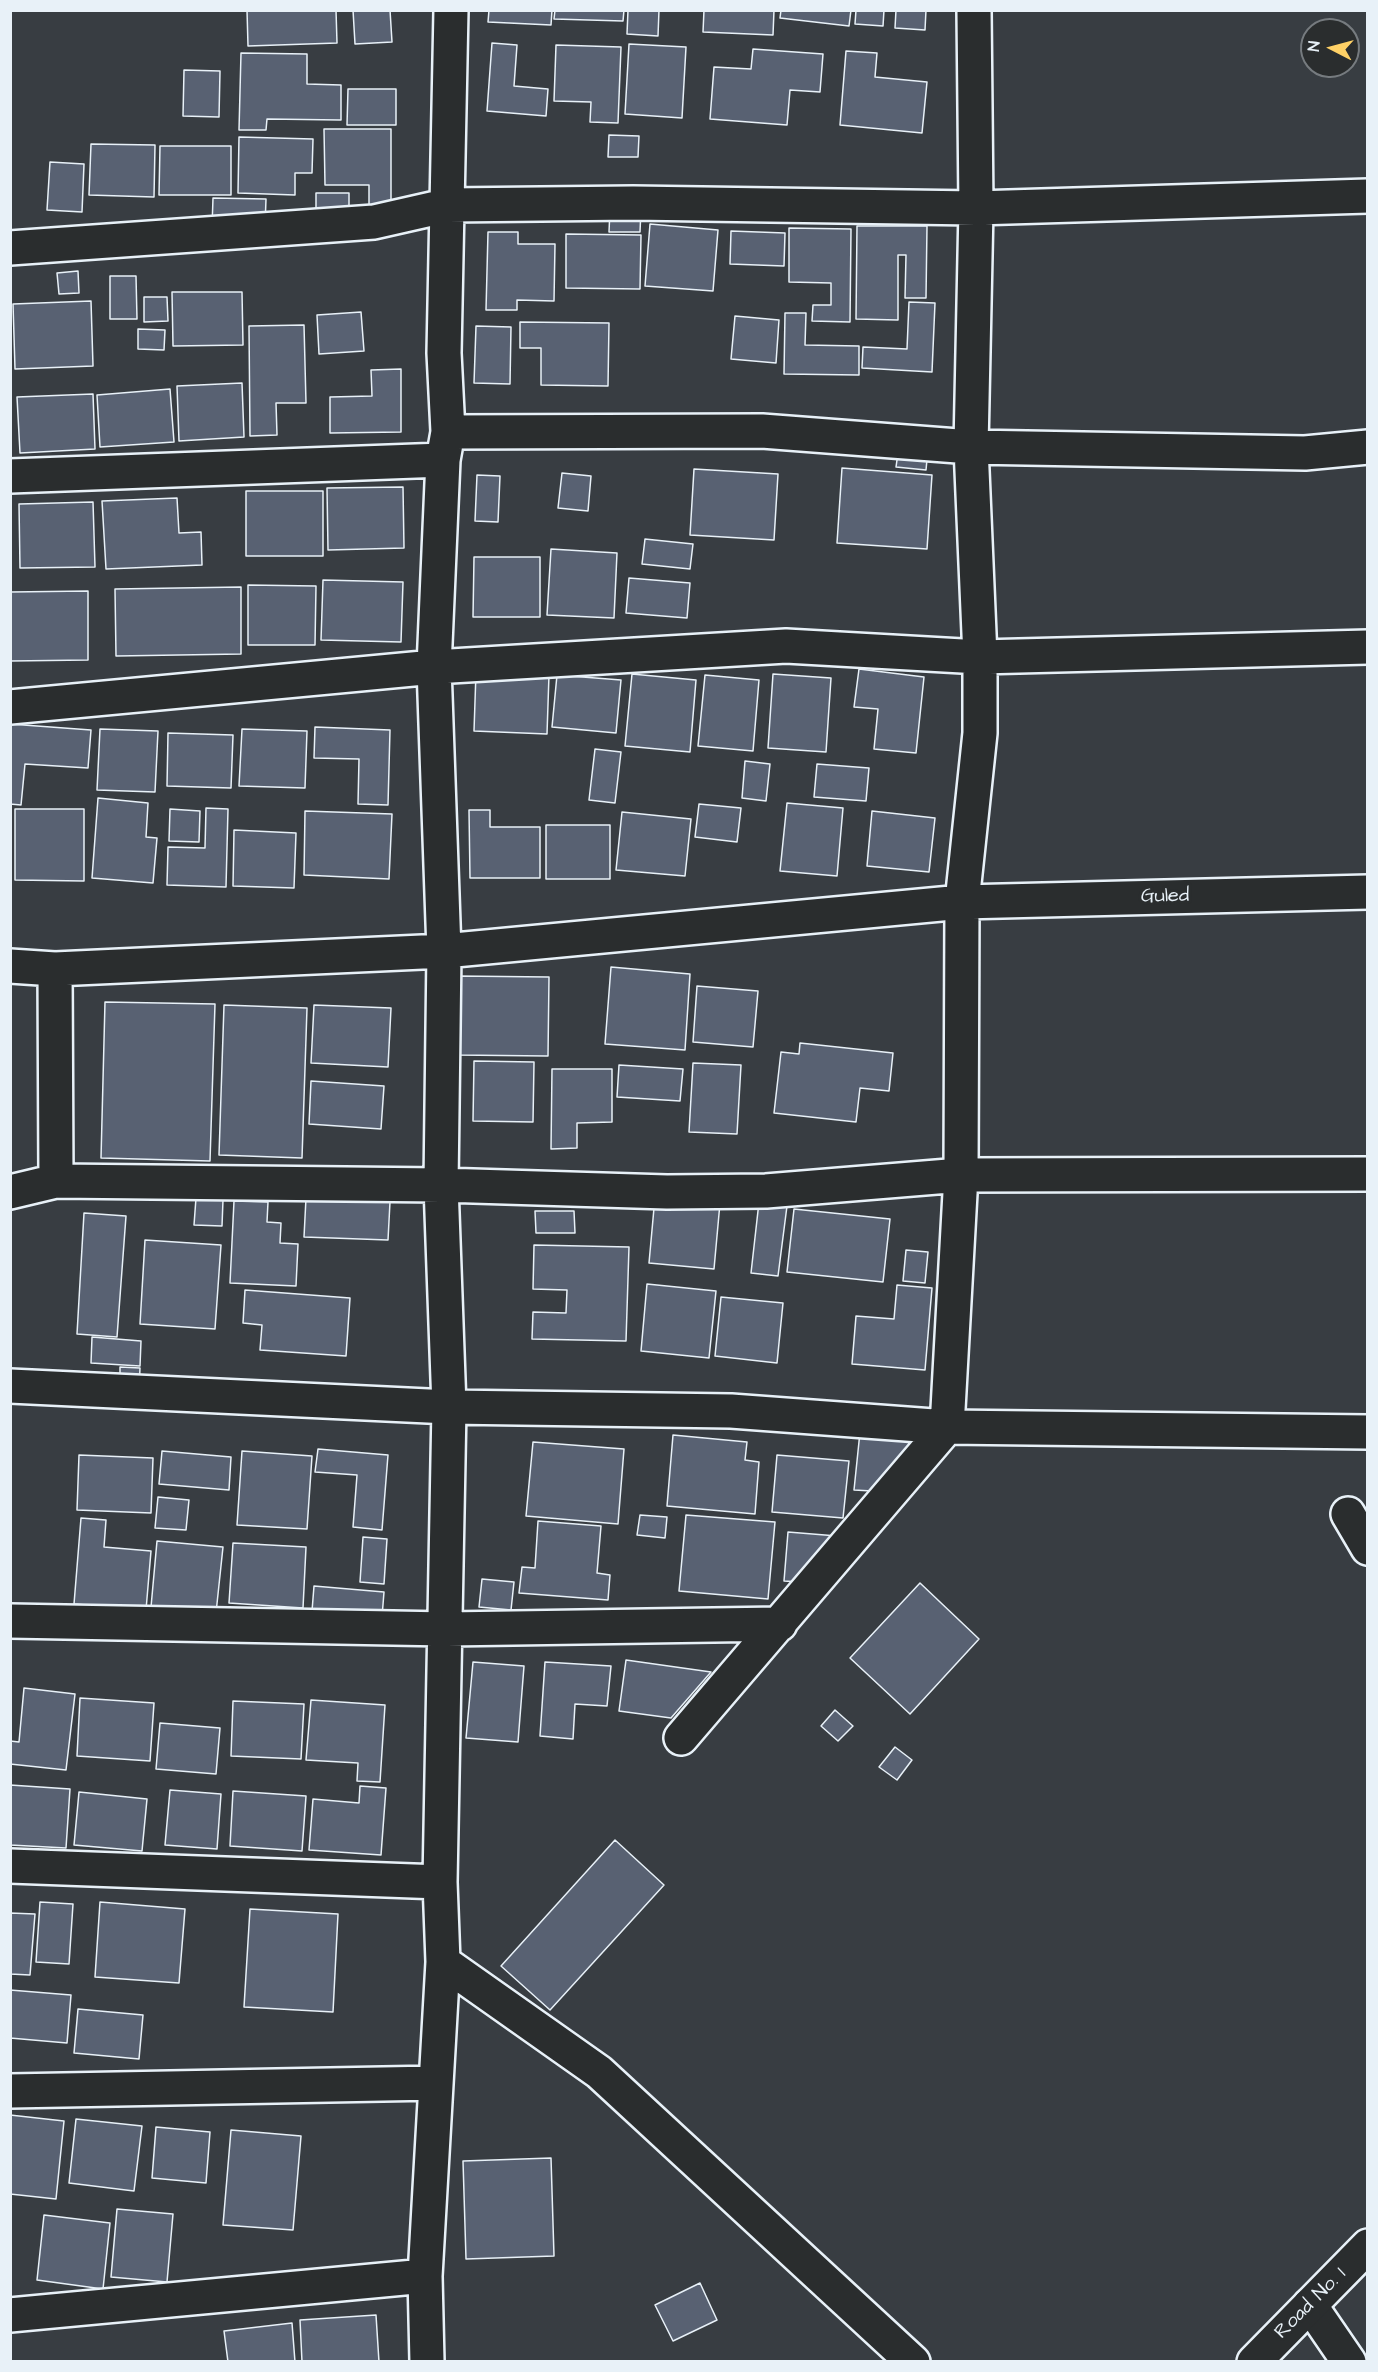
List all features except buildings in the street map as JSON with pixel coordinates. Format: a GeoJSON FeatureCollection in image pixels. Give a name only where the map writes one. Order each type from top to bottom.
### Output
{"type":"FeatureCollection","features":[{"type":"Feature","properties":{"kind":"main road"},"geometry":{"type":"LineString","coordinates":[[428,2361],[425,2276],[443,1962],[440,1882],[447,1629],[449,1407],[441,1185],[444,951],[434,667],[446,446],[444,353],[451,10]]}},
{"type":"Feature","properties":{"kind":"main road"},"geometry":{"type":"LineString","coordinates":[[681,1738],[947,1426],[961,1174],[962,902],[980,733],[980,657],[971,447],[976,208],[974,10]]}},
{"type":"Feature","properties":{"kind":"main road"},"geometry":{"type":"LineString","coordinates":[[10,248],[374,222],[448,205],[633,203],[976,208],[1368,196]]}},
{"type":"Feature","properties":{"kind":"main road"},"geometry":{"type":"LineString","coordinates":[[10,476],[446,446],[762,431],[971,447],[1305,453],[1368,447]]}},
{"type":"Feature","properties":{"kind":"main road"},"geometry":{"type":"LineString","coordinates":[[10,707],[434,667],[786,646],[980,657],[1368,647]]}},
{"type":"Feature","properties":{"kind":"main road","name":"Guled"},"geometry":{"type":"LineString","coordinates":[[10,966],[55,969],[444,951],[962,902],[1368,892]]}},
{"type":"Feature","properties":{"kind":"main road"},"geometry":{"type":"LineString","coordinates":[[55,969],[56,1181]]}},
{"type":"Feature","properties":{"kind":"main road"},"geometry":{"type":"LineString","coordinates":[[10,1192],[56,1181],[441,1185],[667,1192],[766,1191],[961,1174],[1368,1174]]}},
{"type":"Feature","properties":{"kind":"main road"},"geometry":{"type":"LineString","coordinates":[[10,1386],[449,1407],[730,1411],[947,1426],[1368,1432]]}},
{"type":"Feature","properties":{"kind":"main road"},"geometry":{"type":"LineString","coordinates":[[1348,1514],[1368,1548]]}},
{"type":"Feature","properties":{"kind":"main road"},"geometry":{"type":"LineString","coordinates":[[10,1621],[447,1629],[780,1624]]}},
{"type":"Feature","properties":{"kind":"main road"},"geometry":{"type":"LineString","coordinates":[[10,1866],[440,1882]]}},
{"type":"Feature","properties":{"kind":"main road"},"geometry":{"type":"LineString","coordinates":[[443,1962],[599,2072],[913,2361]]}},
{"type":"Feature","properties":{"kind":"main road"},"geometry":{"type":"LineString","coordinates":[[10,2091],[436,2083]]}},
{"type":"Feature","properties":{"kind":"main road","name":"Road No. 1"},"geometry":{"type":"LineString","coordinates":[[1254,2361],[1368,2246]]}},
{"type":"Feature","properties":{"kind":"main road"},"geometry":{"type":"LineString","coordinates":[[10,2315],[425,2276]]}},
{"type":"Feature","properties":{"kind":"main road"},"geometry":{"type":"LineString","coordinates":[[1310,2305],[1349,2361]]}}]}
